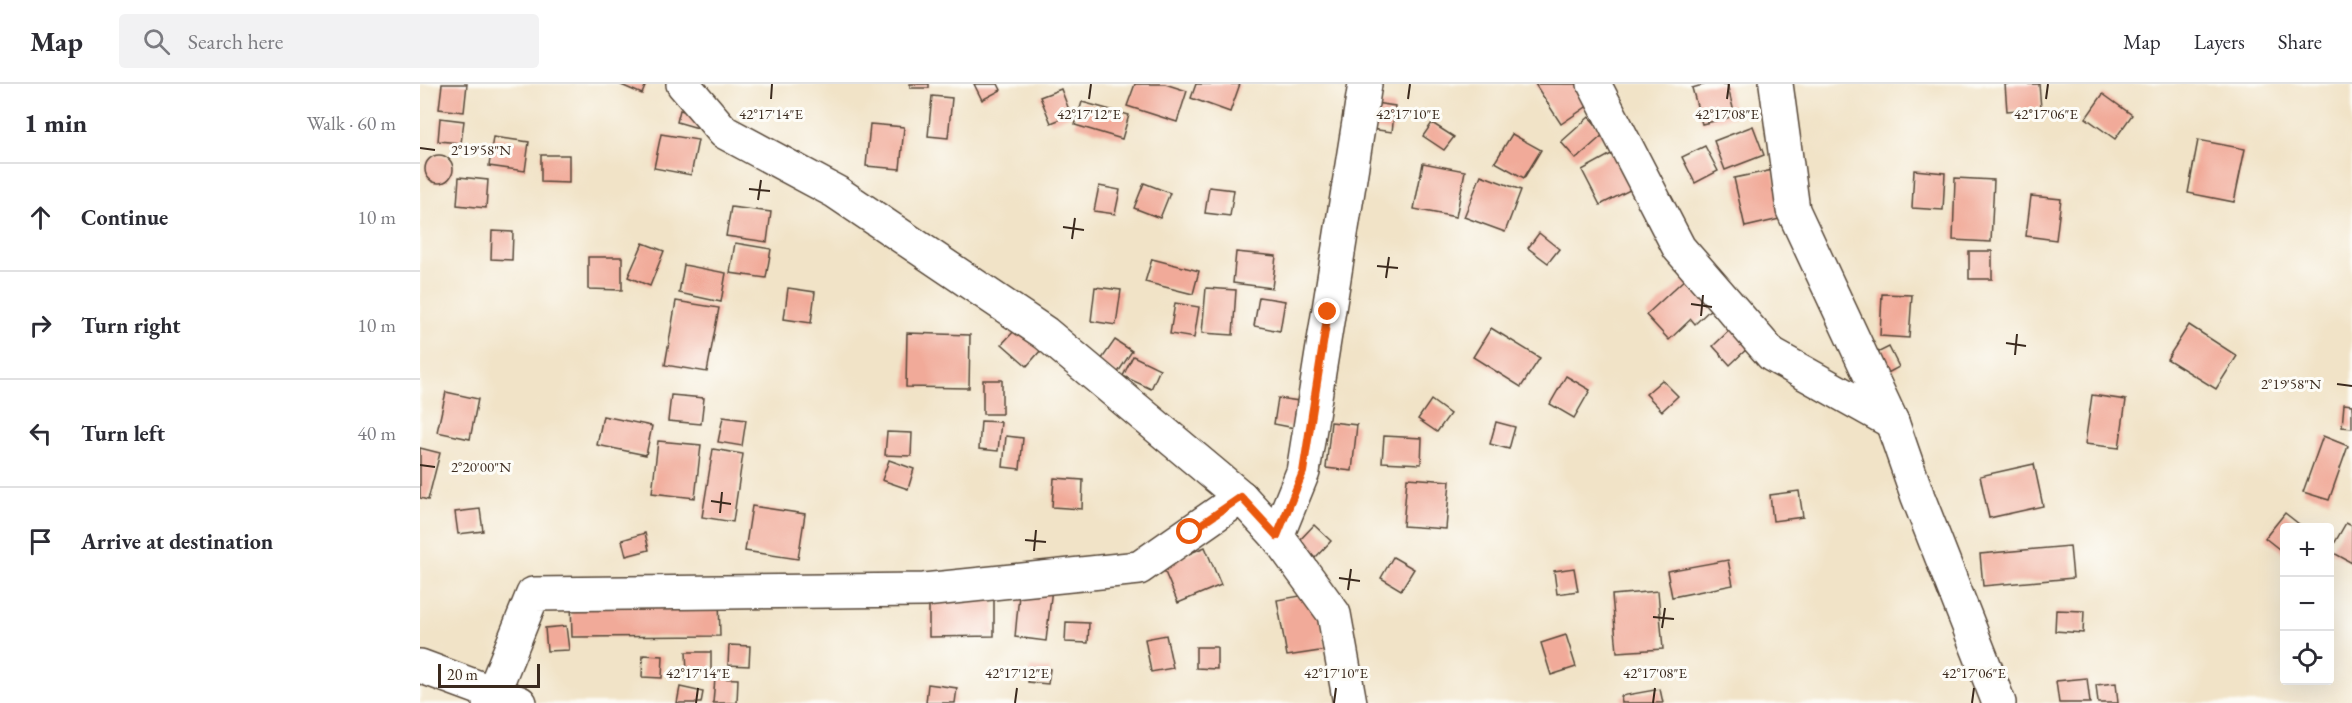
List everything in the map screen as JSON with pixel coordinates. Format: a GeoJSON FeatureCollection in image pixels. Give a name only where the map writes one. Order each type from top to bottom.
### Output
{"type":"FeatureCollection","features":[{"type":"Feature","properties":{"kind":"street"},"geometry":{"type":"LineString","coordinates":[[683,84],[724,132],[836,192],[1045,333],[1241,497],[1277,536],[1334,614],[1350,703]]}},
{"type":"Feature","properties":{"kind":"street"},"geometry":{"type":"LineString","coordinates":[[1277,536],[1303,472],[1365,84]]}},
{"type":"Feature","properties":{"kind":"street"},"geometry":{"type":"LineString","coordinates":[[1594,84],[1679,248],[1772,356],[1892,422]]}},
{"type":"Feature","properties":{"kind":"street"},"geometry":{"type":"LineString","coordinates":[[1776,84],[1793,210],[1892,422],[1918,497],[1999,703]]}},
{"type":"Feature","properties":{"kind":"street"},"geometry":{"type":"LineString","coordinates":[[420,666],[500,700],[533,594],[924,590],[1139,568],[1241,497]]}},
{"type":"Feature","properties":{"kind":"building"},"geometry":{"type":"Polygon","coordinates":[[[442,84],[467,84],[464,112],[439,109],[442,84]]]}},
{"type":"Feature","properties":{"kind":"building"},"geometry":{"type":"Polygon","coordinates":[[[619,84],[646,84],[642,94],[619,84]]]}},
{"type":"Feature","properties":{"kind":"building"},"geometry":{"type":"Polygon","coordinates":[[[910,84],[929,84],[929,88],[910,88],[910,84]]]}},
{"type":"Feature","properties":{"kind":"building"},"geometry":{"type":"Polygon","coordinates":[[[974,84],[998,84],[1001,90],[982,100],[974,84]]]}},
{"type":"Feature","properties":{"kind":"building"},"geometry":{"type":"Polygon","coordinates":[[[1135,84],[1165,84],[1187,91],[1177,122],[1127,106],[1135,84]]]}},
{"type":"Feature","properties":{"kind":"building"},"geometry":{"type":"Polygon","coordinates":[[[1196,84],[1240,84],[1230,112],[1191,98],[1196,84]]]}},
{"type":"Feature","properties":{"kind":"building"},"geometry":{"type":"Polygon","coordinates":[[[1535,84],[1579,84],[1592,103],[1561,124],[1535,84]]]}},
{"type":"Feature","properties":{"kind":"building"},"geometry":{"type":"Polygon","coordinates":[[[1706,84],[1727,84],[1735,116],[1702,124],[1692,88],[1706,84]]]}},
{"type":"Feature","properties":{"kind":"building"},"geometry":{"type":"Polygon","coordinates":[[[2005,84],[2039,84],[2041,108],[2007,111],[2005,84]]]}},
{"type":"Feature","properties":{"kind":"building"},"geometry":{"type":"Polygon","coordinates":[[[1061,89],[1071,115],[1051,123],[1040,97],[1061,89]]]}},
{"type":"Feature","properties":{"kind":"building"},"geometry":{"type":"Polygon","coordinates":[[[2103,94],[2132,115],[2115,139],[2086,118],[2103,94]]]}},
{"type":"Feature","properties":{"kind":"building"},"geometry":{"type":"Polygon","coordinates":[[[932,96],[952,98],[948,138],[928,136],[932,96]]]}},
{"type":"Feature","properties":{"kind":"building"},"geometry":{"type":"Polygon","coordinates":[[[1082,102],[1129,115],[1122,139],[1075,125],[1082,102]]]}},
{"type":"Feature","properties":{"kind":"building"},"geometry":{"type":"Polygon","coordinates":[[[1375,103],[1395,106],[1392,132],[1371,129],[1375,103]]]}},
{"type":"Feature","properties":{"kind":"building"},"geometry":{"type":"Polygon","coordinates":[[[680,110],[701,116],[698,128],[677,122],[680,110]]]}},
{"type":"Feature","properties":{"kind":"building"},"geometry":{"type":"Polygon","coordinates":[[[1589,117],[1604,134],[1576,159],[1561,142],[1589,117]]]}},
{"type":"Feature","properties":{"kind":"building"},"geometry":{"type":"Polygon","coordinates":[[[440,118],[464,121],[461,143],[438,141],[440,118]]]}},
{"type":"Feature","properties":{"kind":"building"},"geometry":{"type":"Polygon","coordinates":[[[1432,123],[1454,137],[1444,150],[1423,136],[1432,123]]]}},
{"type":"Feature","properties":{"kind":"building"},"geometry":{"type":"Polygon","coordinates":[[[870,124],[904,127],[900,169],[866,166],[870,124]]]}},
{"type":"Feature","properties":{"kind":"building"},"geometry":{"type":"Polygon","coordinates":[[[1753,126],[1764,155],[1725,170],[1714,141],[1753,126]]]}},
{"type":"Feature","properties":{"kind":"building"},"geometry":{"type":"Polygon","coordinates":[[[661,134],[698,140],[691,175],[654,168],[661,134]]]}},
{"type":"Feature","properties":{"kind":"building"},"geometry":{"type":"Polygon","coordinates":[[[1512,134],[1541,150],[1524,178],[1495,162],[1512,134]]]}},
{"type":"Feature","properties":{"kind":"building"},"geometry":{"type":"Polygon","coordinates":[[[493,137],[529,142],[525,171],[489,166],[493,137]]]}},
{"type":"Feature","properties":{"kind":"building"},"geometry":{"type":"Polygon","coordinates":[[[2198,140],[2245,149],[2234,202],[2188,193],[2198,140]]]}},
{"type":"Feature","properties":{"kind":"building"},"geometry":{"type":"Polygon","coordinates":[[[1705,146],[1718,171],[1695,183],[1682,157],[1705,146]]]}},
{"type":"Feature","properties":{"kind":"building"},"geometry":{"type":"Polygon","coordinates":[[[1613,153],[1632,189],[1600,205],[1582,170],[1613,153]]]}},
{"type":"Feature","properties":{"kind":"building"},"geometry":{"type":"Polygon","coordinates":[[[439,155],[449,159],[453,169],[449,179],[439,183],[429,179],[425,169],[429,159],[439,155]]]}},
{"type":"Feature","properties":{"kind":"building"},"geometry":{"type":"Polygon","coordinates":[[[541,155],[569,155],[569,183],[541,182],[541,155]]]}},
{"type":"Feature","properties":{"kind":"building"},"geometry":{"type":"Polygon","coordinates":[[[1423,163],[1465,171],[1456,217],[1414,209],[1423,163]]]}},
{"type":"Feature","properties":{"kind":"building"},"geometry":{"type":"Polygon","coordinates":[[[1773,170],[1784,218],[1745,227],[1734,178],[1773,170]]]}},
{"type":"Feature","properties":{"kind":"building"},"geometry":{"type":"Polygon","coordinates":[[[1914,170],[1945,173],[1943,210],[1912,208],[1914,170]]]}},
{"type":"Feature","properties":{"kind":"building"},"geometry":{"type":"Polygon","coordinates":[[[1481,175],[1521,190],[1505,232],[1464,217],[1481,175]]]}},
{"type":"Feature","properties":{"kind":"building"},"geometry":{"type":"Polygon","coordinates":[[[459,177],[488,180],[486,208],[457,205],[459,177]]]}},
{"type":"Feature","properties":{"kind":"building"},"geometry":{"type":"Polygon","coordinates":[[[1955,178],[1994,180],[1991,242],[1953,240],[1955,178]]]}},
{"type":"Feature","properties":{"kind":"building"},"geometry":{"type":"Polygon","coordinates":[[[1144,183],[1170,193],[1160,218],[1134,208],[1144,183]]]}},
{"type":"Feature","properties":{"kind":"building"},"geometry":{"type":"Polygon","coordinates":[[[1099,186],[1120,190],[1115,214],[1094,211],[1099,186]]]}},
{"type":"Feature","properties":{"kind":"building"},"geometry":{"type":"Polygon","coordinates":[[[1209,187],[1234,190],[1230,216],[1205,213],[1209,187]]]}},
{"type":"Feature","properties":{"kind":"building"},"geometry":{"type":"Polygon","coordinates":[[[2031,196],[2061,199],[2056,240],[2026,236],[2031,196]]]}},
{"type":"Feature","properties":{"kind":"building"},"geometry":{"type":"Polygon","coordinates":[[[731,207],[771,212],[767,242],[726,236],[731,207]]]}},
{"type":"Feature","properties":{"kind":"building"},"geometry":{"type":"Polygon","coordinates":[[[492,231],[513,232],[512,260],[491,259],[492,231]]]}},
{"type":"Feature","properties":{"kind":"building"},"geometry":{"type":"Polygon","coordinates":[[[1539,233],[1559,249],[1548,263],[1528,248],[1539,233]]]}},
{"type":"Feature","properties":{"kind":"building"},"geometry":{"type":"Polygon","coordinates":[[[643,243],[664,251],[650,286],[628,277],[643,243]]]}},
{"type":"Feature","properties":{"kind":"building"},"geometry":{"type":"Polygon","coordinates":[[[735,243],[771,249],[766,278],[730,273],[735,243]]]}},
{"type":"Feature","properties":{"kind":"building"},"geometry":{"type":"Polygon","coordinates":[[[1969,251],[1992,251],[1992,279],[1969,279],[1969,251]]]}},
{"type":"Feature","properties":{"kind":"building"},"geometry":{"type":"Polygon","coordinates":[[[1236,252],[1276,256],[1272,288],[1233,283],[1236,252]]]}},
{"type":"Feature","properties":{"kind":"building"},"geometry":{"type":"Polygon","coordinates":[[[588,257],[622,257],[622,290],[588,289],[588,257]]]}},
{"type":"Feature","properties":{"kind":"building"},"geometry":{"type":"Polygon","coordinates":[[[1152,259],[1199,271],[1193,294],[1145,282],[1152,259]]]}},
{"type":"Feature","properties":{"kind":"building"},"geometry":{"type":"Polygon","coordinates":[[[684,265],[726,273],[721,302],[679,293],[684,265]]]}},
{"type":"Feature","properties":{"kind":"building"},"geometry":{"type":"Polygon","coordinates":[[[1687,277],[1714,306],[1695,324],[1691,319],[1669,340],[1646,315],[1687,277]]]}},
{"type":"Feature","properties":{"kind":"building"},"geometry":{"type":"Polygon","coordinates":[[[1095,287],[1121,290],[1116,325],[1091,321],[1095,287]]]}},
{"type":"Feature","properties":{"kind":"building"},"geometry":{"type":"Polygon","coordinates":[[[788,288],[815,292],[811,323],[784,319],[788,288]]]}},
{"type":"Feature","properties":{"kind":"building"},"geometry":{"type":"Polygon","coordinates":[[[1206,288],[1236,290],[1233,335],[1202,333],[1206,288]]]}},
{"type":"Feature","properties":{"kind":"building"},"geometry":{"type":"Polygon","coordinates":[[[1882,294],[1912,295],[1909,338],[1880,336],[1882,294]]]}},
{"type":"Feature","properties":{"kind":"building"},"geometry":{"type":"Polygon","coordinates":[[[1259,297],[1285,301],[1280,331],[1254,326],[1259,297]]]}},
{"type":"Feature","properties":{"kind":"building"},"geometry":{"type":"Polygon","coordinates":[[[676,301],[719,308],[707,372],[665,365],[676,301]]]}},
{"type":"Feature","properties":{"kind":"building"},"geometry":{"type":"Polygon","coordinates":[[[1175,303],[1199,307],[1194,338],[1170,334],[1175,303]]]}},
{"type":"Feature","properties":{"kind":"building"},"geometry":{"type":"Polygon","coordinates":[[[2189,325],[2237,356],[2216,389],[2167,359],[2189,325]]]}},
{"type":"Feature","properties":{"kind":"building"},"geometry":{"type":"Polygon","coordinates":[[[1734,326],[1752,344],[1730,365],[1713,346],[1734,326]]]}},
{"type":"Feature","properties":{"kind":"building"},"geometry":{"type":"Polygon","coordinates":[[[1017,328],[1041,350],[1027,366],[1002,344],[1017,328]]]}},
{"type":"Feature","properties":{"kind":"building"},"geometry":{"type":"Polygon","coordinates":[[[1491,328],[1540,358],[1521,387],[1473,357],[1491,328]]]}},
{"type":"Feature","properties":{"kind":"building"},"geometry":{"type":"Polygon","coordinates":[[[907,333],[970,335],[969,388],[906,387],[907,333]]]}},
{"type":"Feature","properties":{"kind":"building"},"geometry":{"type":"Polygon","coordinates":[[[1115,340],[1132,351],[1117,374],[1099,363],[1115,340]]]}},
{"type":"Feature","properties":{"kind":"building"},"geometry":{"type":"Polygon","coordinates":[[[1889,347],[1899,367],[1884,375],[1873,355],[1889,347]]]}},
{"type":"Feature","properties":{"kind":"building"},"geometry":{"type":"Polygon","coordinates":[[[1133,356],[1160,369],[1151,389],[1123,376],[1133,356]]]}},
{"type":"Feature","properties":{"kind":"building"},"geometry":{"type":"Polygon","coordinates":[[[1566,376],[1590,390],[1574,418],[1550,404],[1566,376]]]}},
{"type":"Feature","properties":{"kind":"building"},"geometry":{"type":"Polygon","coordinates":[[[983,380],[1002,380],[1002,414],[983,414],[983,380]]]}},
{"type":"Feature","properties":{"kind":"building"},"geometry":{"type":"Polygon","coordinates":[[[1662,380],[1678,396],[1662,411],[1646,394],[1662,380]]]}},
{"type":"Feature","properties":{"kind":"building"},"geometry":{"type":"Polygon","coordinates":[[[446,392],[478,399],[470,439],[437,432],[446,392]]]}},
{"type":"Feature","properties":{"kind":"building"},"geometry":{"type":"Polygon","coordinates":[[[671,395],[704,398],[701,424],[668,421],[671,395]]]}},
{"type":"Feature","properties":{"kind":"building"},"geometry":{"type":"Polygon","coordinates":[[[2092,395],[2126,400],[2119,448],[2085,444],[2092,395]]]}},
{"type":"Feature","properties":{"kind":"building"},"geometry":{"type":"Polygon","coordinates":[[[1278,398],[1299,401],[1295,428],[1274,424],[1278,398]]]}},
{"type":"Feature","properties":{"kind":"building"},"geometry":{"type":"Polygon","coordinates":[[[1431,400],[1450,414],[1437,432],[1418,419],[1431,400]]]}},
{"type":"Feature","properties":{"kind":"building"},"geometry":{"type":"Polygon","coordinates":[[[2344,404],[2352,405],[2352,428],[2342,427],[2344,404]]]}},
{"type":"Feature","properties":{"kind":"building"},"geometry":{"type":"Polygon","coordinates":[[[603,416],[652,426],[646,455],[597,445],[603,416]]]}},
{"type":"Feature","properties":{"kind":"building"},"geometry":{"type":"Polygon","coordinates":[[[723,417],[746,420],[742,446],[718,442],[723,417]]]}},
{"type":"Feature","properties":{"kind":"building"},"geometry":{"type":"Polygon","coordinates":[[[981,421],[1001,422],[998,451],[979,449],[981,421]]]}},
{"type":"Feature","properties":{"kind":"building"},"geometry":{"type":"Polygon","coordinates":[[[1331,422],[1357,425],[1352,471],[1326,468],[1331,422]]]}},
{"type":"Feature","properties":{"kind":"building"},"geometry":{"type":"Polygon","coordinates":[[[1496,422],[1515,427],[1509,449],[1490,444],[1496,422]]]}},
{"type":"Feature","properties":{"kind":"building"},"geometry":{"type":"Polygon","coordinates":[[[887,432],[912,433],[911,456],[885,455],[887,432]]]}},
{"type":"Feature","properties":{"kind":"building"},"geometry":{"type":"Polygon","coordinates":[[[1006,436],[1023,438],[1020,469],[1003,467],[1006,436]]]}},
{"type":"Feature","properties":{"kind":"building"},"geometry":{"type":"Polygon","coordinates":[[[1384,436],[1422,438],[1421,464],[1382,462],[1384,436]]]}},
{"type":"Feature","properties":{"kind":"building"},"geometry":{"type":"Polygon","coordinates":[[[2323,436],[2348,446],[2329,500],[2303,492],[2323,436]]]}},
{"type":"Feature","properties":{"kind":"building"},"geometry":{"type":"Polygon","coordinates":[[[658,441],[701,445],[695,498],[652,493],[658,441]]]}},
{"type":"Feature","properties":{"kind":"building"},"geometry":{"type":"Polygon","coordinates":[[[420,448],[440,453],[428,500],[420,498],[420,448]]]}},
{"type":"Feature","properties":{"kind":"building"},"geometry":{"type":"Polygon","coordinates":[[[713,449],[743,454],[733,522],[702,517],[713,449]]]}},
{"type":"Feature","properties":{"kind":"building"},"geometry":{"type":"Polygon","coordinates":[[[889,460],[914,469],[908,489],[882,480],[889,460]]]}},
{"type":"Feature","properties":{"kind":"building"},"geometry":{"type":"Polygon","coordinates":[[[2034,464],[2043,506],[1989,518],[1980,476],[2034,464]]]}},
{"type":"Feature","properties":{"kind":"building"},"geometry":{"type":"Polygon","coordinates":[[[1054,478],[1083,480],[1082,509],[1052,507],[1054,478]]]}},
{"type":"Feature","properties":{"kind":"building"},"geometry":{"type":"Polygon","coordinates":[[[1407,478],[1450,481],[1446,529],[1403,526],[1407,478]]]}},
{"type":"Feature","properties":{"kind":"building"},"geometry":{"type":"Polygon","coordinates":[[[1799,491],[1803,517],[1773,521],[1770,495],[1799,491]]]}},
{"type":"Feature","properties":{"kind":"building"},"geometry":{"type":"Polygon","coordinates":[[[752,506],[805,514],[798,559],[745,551],[752,506]]]}},
{"type":"Feature","properties":{"kind":"building"},"geometry":{"type":"Polygon","coordinates":[[[480,509],[483,531],[458,534],[455,512],[480,509]]]}},
{"type":"Feature","properties":{"kind":"building"},"geometry":{"type":"Polygon","coordinates":[[[2285,513],[2298,523],[2280,523],[2280,550],[2265,538],[2285,513]]]}},
{"type":"Feature","properties":{"kind":"building"},"geometry":{"type":"Polygon","coordinates":[[[2346,523],[2352,526],[2352,563],[2334,553],[2334,544],[2346,523]]]}},
{"type":"Feature","properties":{"kind":"building"},"geometry":{"type":"Polygon","coordinates":[[[1314,525],[1331,541],[1315,558],[1298,542],[1314,525]]]}},
{"type":"Feature","properties":{"kind":"building"},"geometry":{"type":"Polygon","coordinates":[[[645,533],[649,550],[626,556],[622,540],[645,533]]]}},
{"type":"Feature","properties":{"kind":"building"},"geometry":{"type":"Polygon","coordinates":[[[2070,546],[2073,578],[1983,586],[1980,554],[2070,546]]]}},
{"type":"Feature","properties":{"kind":"building"},"geometry":{"type":"Polygon","coordinates":[[[1205,547],[1221,585],[1178,603],[1162,565],[1205,547]]]}},
{"type":"Feature","properties":{"kind":"building"},"geometry":{"type":"Polygon","coordinates":[[[1393,557],[1414,569],[1401,590],[1381,578],[1393,557]]]}},
{"type":"Feature","properties":{"kind":"building"},"geometry":{"type":"Polygon","coordinates":[[[1728,560],[1733,585],[1672,597],[1667,571],[1728,560]]]}},
{"type":"Feature","properties":{"kind":"building"},"geometry":{"type":"Polygon","coordinates":[[[1574,568],[1578,591],[1557,594],[1554,571],[1574,568]]]}},
{"type":"Feature","properties":{"kind":"building"},"geometry":{"type":"Polygon","coordinates":[[[1020,584],[1052,588],[1046,641],[1015,637],[1020,584]]]}},
{"type":"Feature","properties":{"kind":"building"},"geometry":{"type":"Polygon","coordinates":[[[1658,591],[1663,649],[1617,652],[1612,595],[1658,591]]]}},
{"type":"Feature","properties":{"kind":"building"},"geometry":{"type":"Polygon","coordinates":[[[1317,593],[1326,650],[1287,656],[1277,600],[1317,593]]]}},
{"type":"Feature","properties":{"kind":"building"},"geometry":{"type":"Polygon","coordinates":[[[929,594],[994,594],[994,636],[929,637],[929,594]]]}},
{"type":"Feature","properties":{"kind":"building"},"geometry":{"type":"Polygon","coordinates":[[[719,599],[720,636],[572,637],[571,600],[719,599]]]}},
{"type":"Feature","properties":{"kind":"building"},"geometry":{"type":"Polygon","coordinates":[[[2056,610],[2084,611],[2083,633],[2055,631],[2056,610]]]}},
{"type":"Feature","properties":{"kind":"building"},"geometry":{"type":"Polygon","coordinates":[[[1066,622],[1089,623],[1088,643],[1065,642],[1066,622]]]}},
{"type":"Feature","properties":{"kind":"building"},"geometry":{"type":"Polygon","coordinates":[[[566,626],[569,650],[547,651],[545,628],[566,626]]]}},
{"type":"Feature","properties":{"kind":"building"},"geometry":{"type":"Polygon","coordinates":[[[1166,635],[1173,668],[1151,672],[1145,639],[1166,635]]]}},
{"type":"Feature","properties":{"kind":"building"},"geometry":{"type":"Polygon","coordinates":[[[1566,635],[1576,667],[1551,675],[1541,643],[1566,635]]]}},
{"type":"Feature","properties":{"kind":"building"},"geometry":{"type":"Polygon","coordinates":[[[729,645],[750,646],[749,666],[728,665],[729,645]]]}},
{"type":"Feature","properties":{"kind":"building"},"geometry":{"type":"Polygon","coordinates":[[[1196,647],[1217,647],[1217,669],[1196,668],[1196,647]]]}},
{"type":"Feature","properties":{"kind":"building"},"geometry":{"type":"Polygon","coordinates":[[[686,652],[711,652],[711,671],[687,672],[686,652]]]}},
{"type":"Feature","properties":{"kind":"building"},"geometry":{"type":"Polygon","coordinates":[[[643,655],[663,656],[662,678],[642,677],[643,655]]]}},
{"type":"Feature","properties":{"kind":"building"},"geometry":{"type":"Polygon","coordinates":[[[1030,667],[1050,669],[1048,684],[1028,682],[1030,667]]]}},
{"type":"Feature","properties":{"kind":"building"},"geometry":{"type":"Polygon","coordinates":[[[715,678],[738,679],[737,703],[713,703],[715,678]]]}},
{"type":"Feature","properties":{"kind":"building"},"geometry":{"type":"Polygon","coordinates":[[[2087,678],[2090,703],[2059,703],[2056,681],[2087,678]]]}},
{"type":"Feature","properties":{"kind":"building"},"geometry":{"type":"Polygon","coordinates":[[[2116,683],[2118,703],[2098,703],[2096,685],[2116,683]]]}},
{"type":"Feature","properties":{"kind":"building"},"geometry":{"type":"Polygon","coordinates":[[[928,684],[957,688],[955,703],[926,703],[928,684]]]}},
{"type":"Feature","properties":{"kind":"building"},"geometry":{"type":"Polygon","coordinates":[[[680,687],[703,692],[701,703],[677,703],[680,687]]]}},
{"type":"Feature","properties":{"kind":"building"},"geometry":{"type":"Polygon","coordinates":[[[1660,689],[1663,703],[1622,703],[1621,696],[1660,689]]]}},
{"type":"Feature","properties":{"kind":"route"},"geometry":{"type":"LineString","coordinates":[[1190,532],[1241,497],[1277,536],[1303,472],[1328,312]]}}]}
